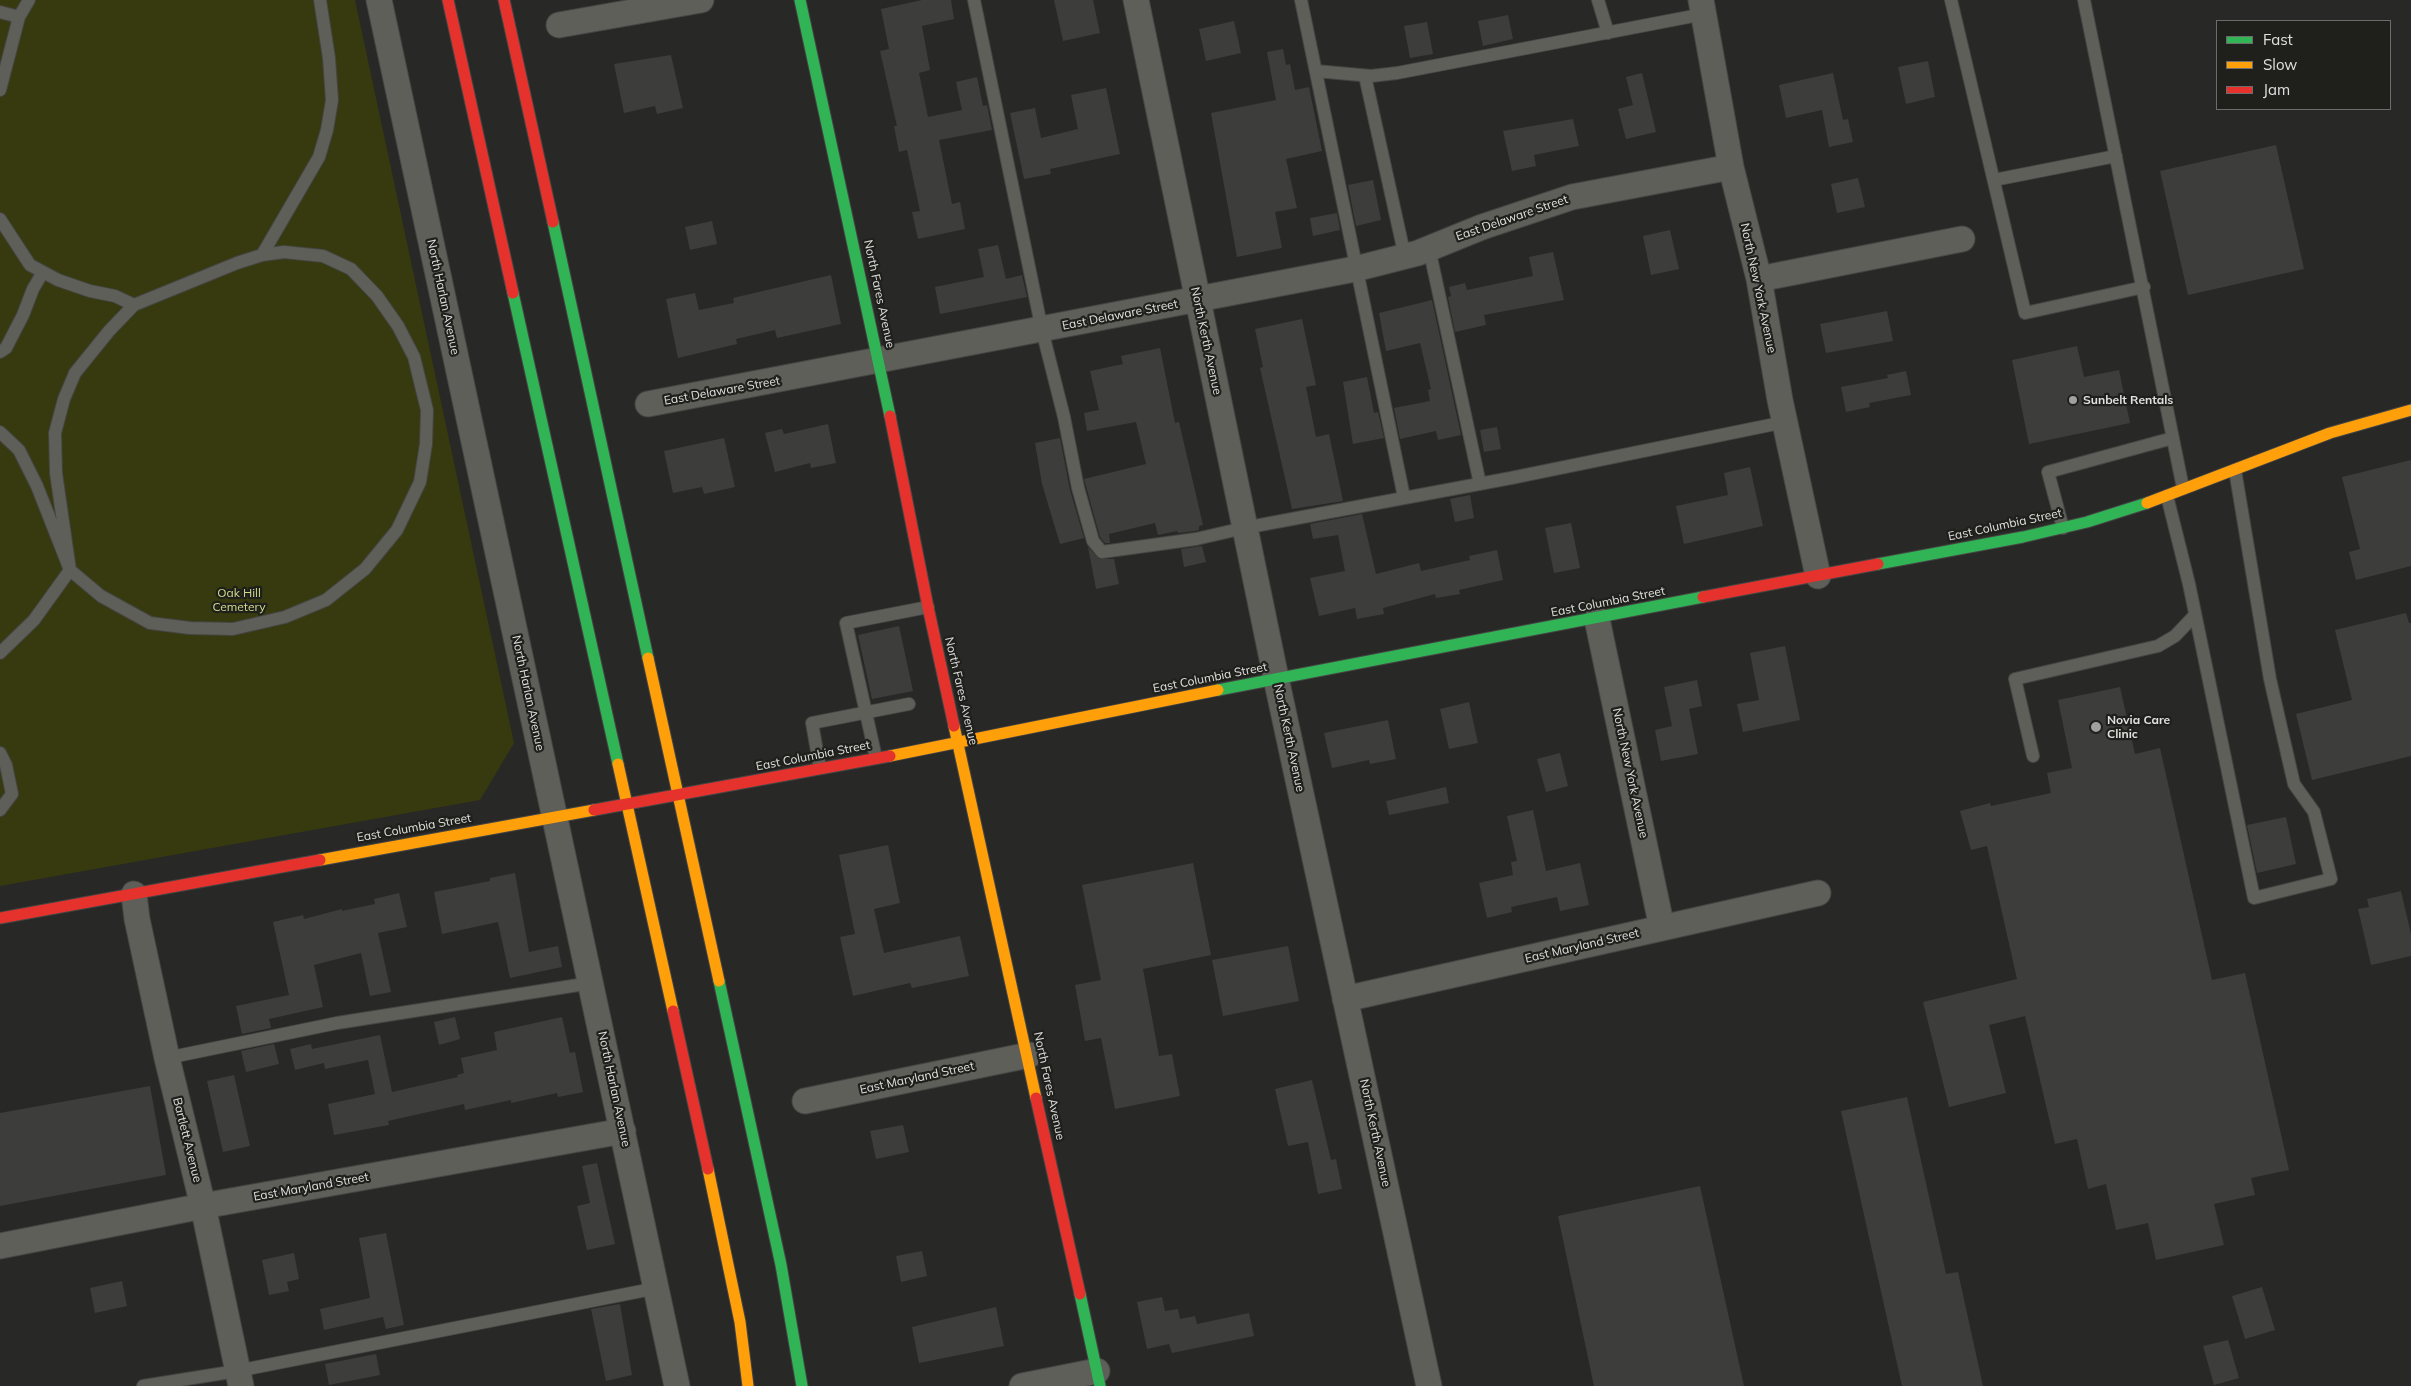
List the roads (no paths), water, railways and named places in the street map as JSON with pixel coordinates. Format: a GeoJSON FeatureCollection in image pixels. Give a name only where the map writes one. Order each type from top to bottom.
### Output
{"type":"FeatureCollection","features":[{"type":"Feature","properties":{"kind":"main road"},"geometry":{"type":"LineString","coordinates":[[448,0],[722,1231],[740,1322],[748,1386]]}},
{"type":"Feature","properties":{"kind":"main road"},"geometry":{"type":"LineString","coordinates":[[504,0],[781,1265],[802,1386]]}},
{"type":"Feature","properties":{"kind":"main road","name":"North Fares Avenue"},"geometry":{"type":"LineString","coordinates":[[800,0],[880,362],[928,607],[1099,1378]]}},
{"type":"Feature","properties":{"kind":"main road","name":"East Columbia Street"},"geometry":{"type":"LineString","coordinates":[[0,918],[876,758],[1276,678],[2063,528],[2168,496],[2183,488],[2330,433],[2411,410]]}},
{"type":"Feature","properties":{"kind":"street","name":"North Harlan Avenue"},"geometry":{"type":"LineString","coordinates":[[379,0],[677,1386]]}},
{"type":"Feature","properties":{"kind":"street"},"geometry":{"type":"LineString","coordinates":[[559,25],[701,0]]}},
{"type":"Feature","properties":{"kind":"street","name":"North Kerth Avenue"},"geometry":{"type":"LineString","coordinates":[[1136,0],[1244,528],[1429,1386]]}},
{"type":"Feature","properties":{"kind":"street","name":"North New York Avenue"},"geometry":{"type":"LineString","coordinates":[[1703,7],[1730,167],[1759,279],[1785,422],[1818,576]]}},
{"type":"Feature","properties":{"kind":"street","name":"East Delaware Street"},"geometry":{"type":"LineString","coordinates":[[648,404],[880,362],[1355,269],[1405,257],[1531,209],[1572,198],[1730,167]]}},
{"type":"Feature","properties":{"kind":"street"},"geometry":{"type":"LineString","coordinates":[[1759,279],[1962,239]]}},
{"type":"Feature","properties":{"kind":"street","name":"North New York Avenue"},"geometry":{"type":"LineString","coordinates":[[1597,618],[1662,928]]}},
{"type":"Feature","properties":{"kind":"street","name":"East Maryland Street"},"geometry":{"type":"LineString","coordinates":[[1346,999],[1818,893]]}},
{"type":"Feature","properties":{"kind":"street","name":"Bartlett Avenue"},"geometry":{"type":"LineString","coordinates":[[134,894],[137,919],[167,1058],[203,1206],[239,1379]]}},
{"type":"Feature","properties":{"kind":"street","name":"East Maryland Street"},"geometry":{"type":"LineString","coordinates":[[805,1101],[1028,1055]]}},
{"type":"Feature","properties":{"kind":"street","name":"East Maryland Street"},"geometry":{"type":"LineString","coordinates":[[0,1246],[203,1206],[623,1131]]}},
{"type":"Feature","properties":{"kind":"street"},"geometry":{"type":"LineString","coordinates":[[1022,1386],[1099,1378]]}},
{"type":"Feature","properties":{"kind":"lane"},"geometry":{"type":"LineString","coordinates":[[0,90],[18,17],[28,0]]}},
{"type":"Feature","properties":{"kind":"lane"},"geometry":{"type":"LineString","coordinates":[[262,254],[319,157],[327,130],[332,100],[329,58],[320,0]]}},
{"type":"Feature","properties":{"kind":"lane"},"geometry":{"type":"LineString","coordinates":[[974,0],[1042,330],[1064,417],[1078,488],[1093,541],[1102,552],[1196,539],[1785,422]]}},
{"type":"Feature","properties":{"kind":"lane"},"geometry":{"type":"LineString","coordinates":[[1301,0],[1355,269],[1404,497]]}},
{"type":"Feature","properties":{"kind":"lane"},"geometry":{"type":"LineString","coordinates":[[1598,0],[1608,33]]}},
{"type":"Feature","properties":{"kind":"lane"},"geometry":{"type":"LineString","coordinates":[[1951,0],[2025,313],[2144,287]]}},
{"type":"Feature","properties":{"kind":"lane"},"geometry":{"type":"LineString","coordinates":[[2084,0],[2144,287],[2183,488]]}},
{"type":"Feature","properties":{"kind":"lane"},"geometry":{"type":"LineString","coordinates":[[1316,71],[1364,76],[1396,72],[1608,33],[1703,7]]}},
{"type":"Feature","properties":{"kind":"lane"},"geometry":{"type":"LineString","coordinates":[[0,12],[18,17]]}},
{"type":"Feature","properties":{"kind":"lane"},"geometry":{"type":"LineString","coordinates":[[1364,76],[1405,257]]}},
{"type":"Feature","properties":{"kind":"lane"},"geometry":{"type":"LineString","coordinates":[[1994,180],[2116,156]]}},
{"type":"Feature","properties":{"kind":"lane"},"geometry":{"type":"LineString","coordinates":[[0,219],[30,265],[58,280],[90,291],[115,296],[134,305]]}},
{"type":"Feature","properties":{"kind":"lane"},"geometry":{"type":"LineString","coordinates":[[1429,248],[1480,484]]}},
{"type":"Feature","properties":{"kind":"lane"},"geometry":{"type":"LineString","coordinates":[[0,432],[19,450],[37,486],[70,570],[101,596],[150,622],[190,628],[233,629],[285,617],[326,600],[365,569],[397,530],[420,482],[426,444],[427,410],[414,357],[398,326],[377,296],[350,270],[323,256],[284,252],[262,254],[134,305],[75,373],[64,399],[55,433],[56,473],[70,570],[34,620],[0,654]]}},
{"type":"Feature","properties":{"kind":"lane"},"geometry":{"type":"LineString","coordinates":[[0,352],[6,348],[23,315],[33,289],[43,272]]}},
{"type":"Feature","properties":{"kind":"lane"},"geometry":{"type":"LineString","coordinates":[[2063,528],[2048,472],[2173,438]]}},
{"type":"Feature","properties":{"kind":"lane"},"geometry":{"type":"LineString","coordinates":[[2168,496],[2254,898],[2331,879],[2314,812],[2294,784],[2270,679],[2235,470]]}},
{"type":"Feature","properties":{"kind":"lane"},"geometry":{"type":"LineString","coordinates":[[876,758],[846,623],[928,607]]}},
{"type":"Feature","properties":{"kind":"lane"},"geometry":{"type":"LineString","coordinates":[[2033,756],[2015,679],[2158,646],[2175,636],[2194,615]]}},
{"type":"Feature","properties":{"kind":"lane"},"geometry":{"type":"LineString","coordinates":[[820,768],[812,723],[908,704]]}},
{"type":"Feature","properties":{"kind":"lane"},"geometry":{"type":"LineString","coordinates":[[0,753],[6,764],[12,794],[0,810]]}},
{"type":"Feature","properties":{"kind":"lane"},"geometry":{"type":"LineString","coordinates":[[167,1058],[337,1023],[591,982]]}},
{"type":"Feature","properties":{"kind":"lane"},"geometry":{"type":"LineString","coordinates":[[143,1386],[239,1379],[657,1288]]}},
{"type":"Feature","properties":{"kind":"place","name":"Sunbelt Rentals"},"geometry":{"type":"Point","coordinates":[2073,400]}},
{"type":"Feature","properties":{"kind":"place","name":"Novia Care Clinic"},"geometry":{"type":"Point","coordinates":[2096,727]}},
{"type":"Feature","properties":{"kind":"park label","name":"Oak Hill Cemetery"},"geometry":{"type":"Point","coordinates":[239,600]}}]}
